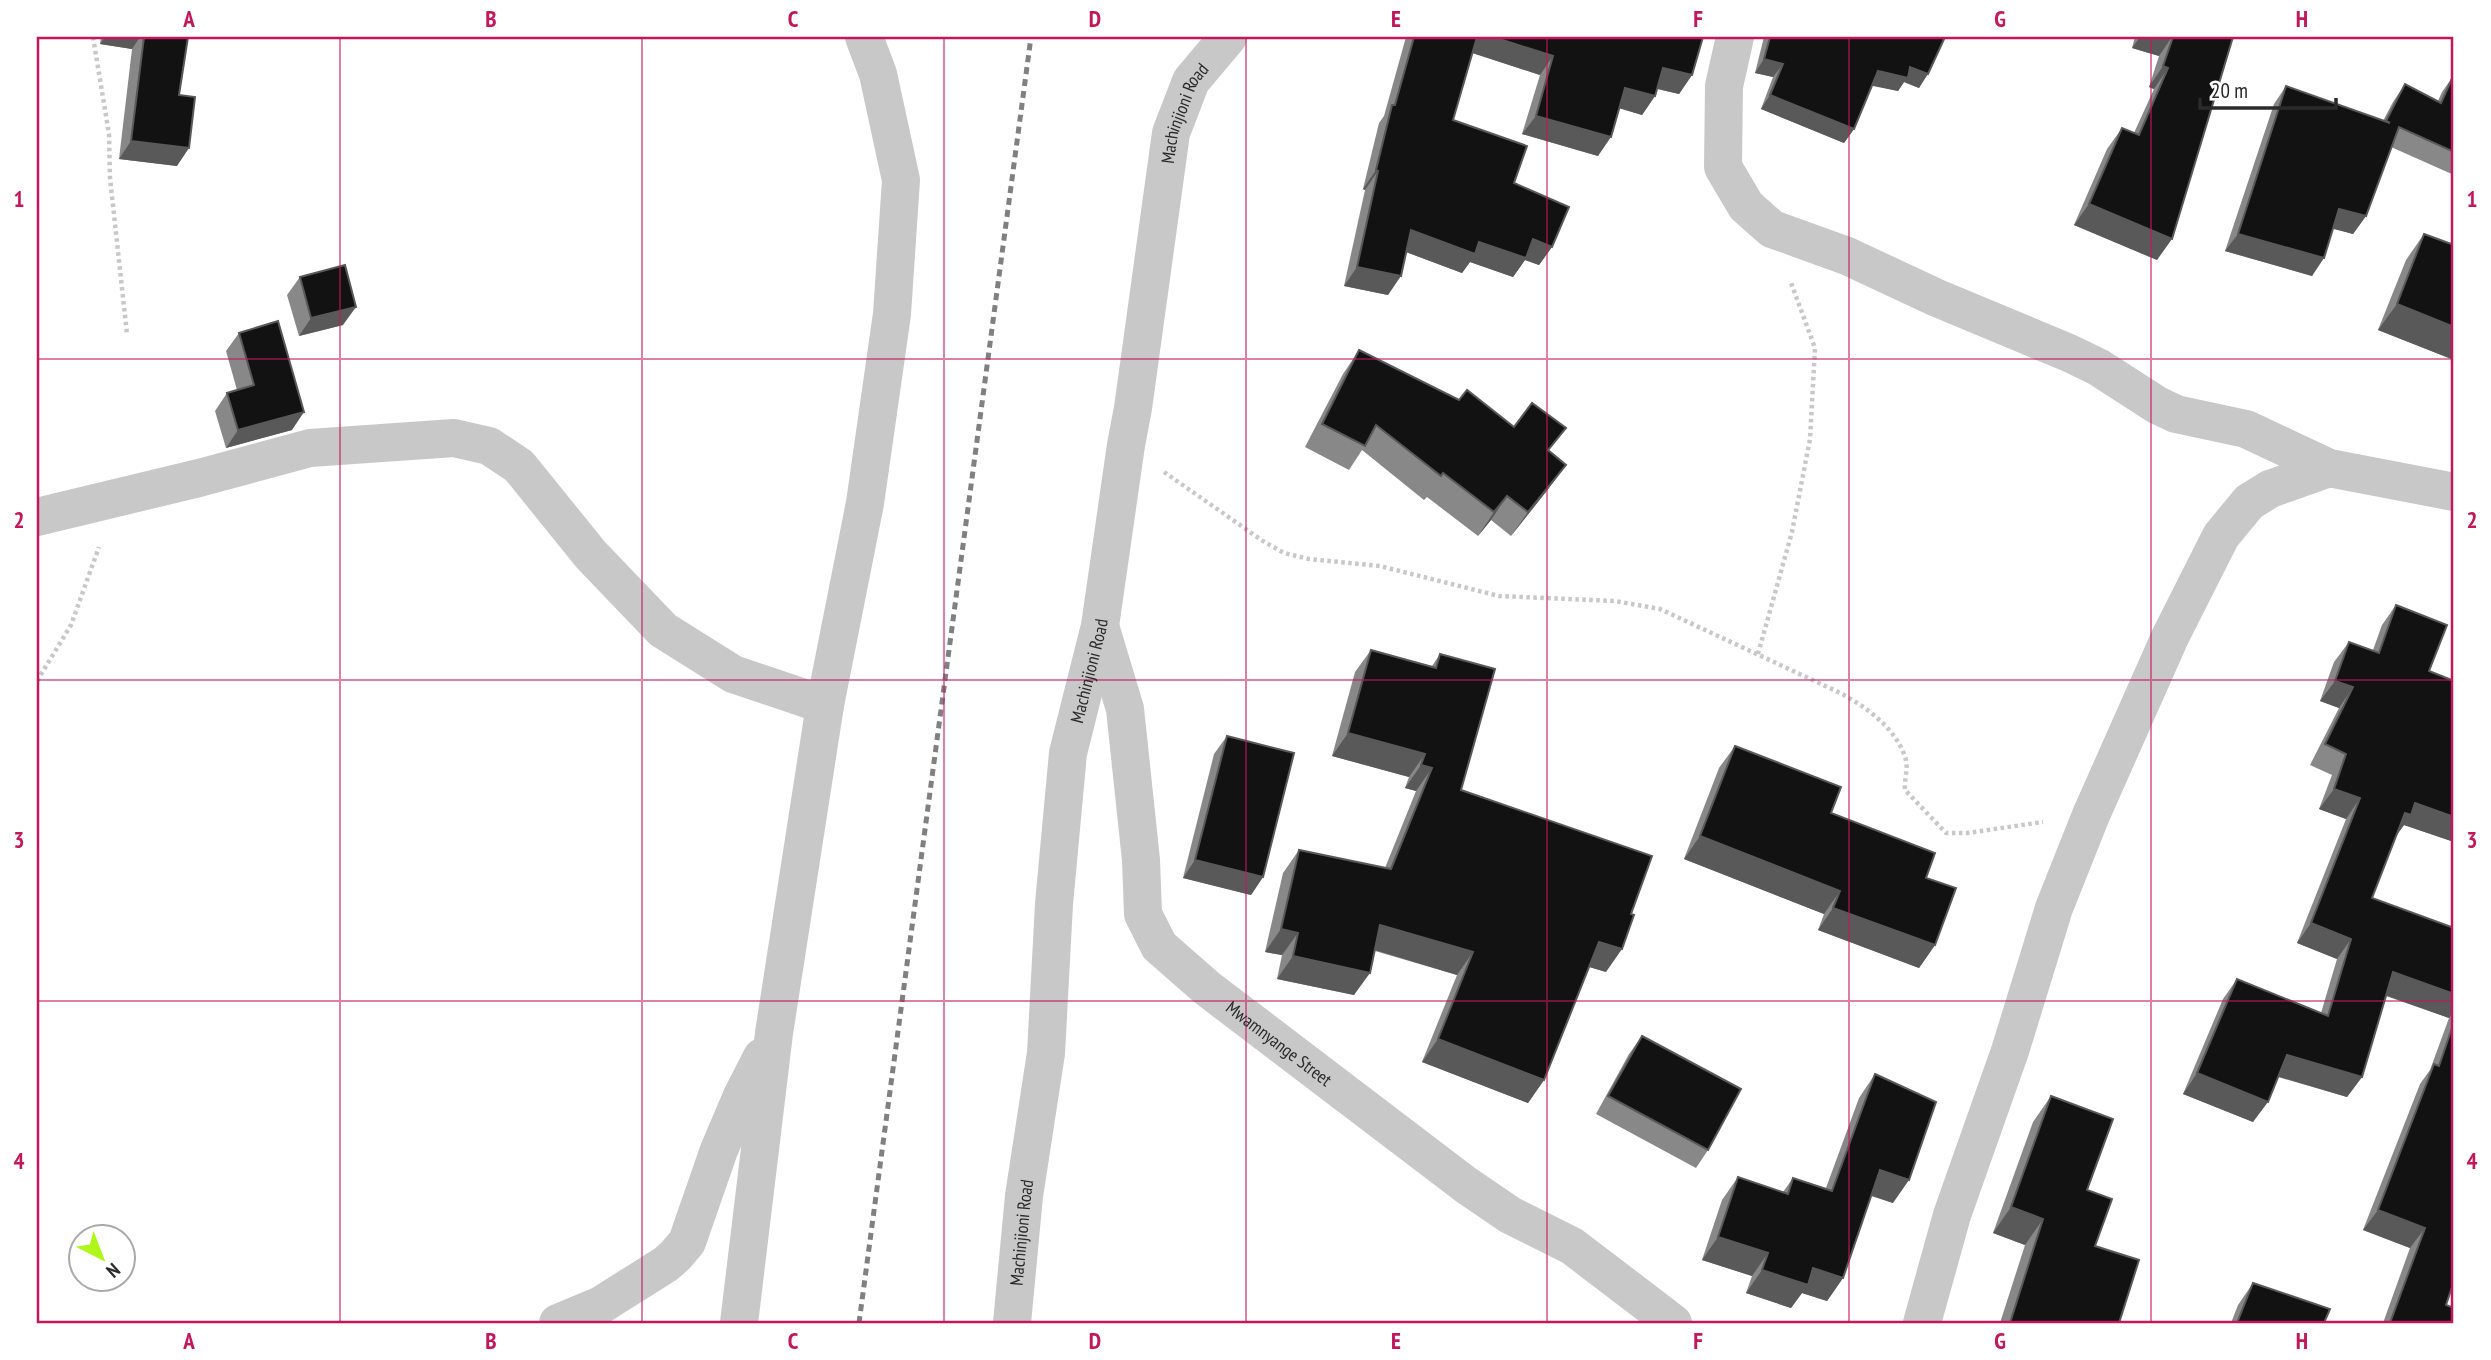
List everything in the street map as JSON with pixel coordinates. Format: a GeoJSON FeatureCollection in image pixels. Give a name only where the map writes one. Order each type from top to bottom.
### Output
{"type":"FeatureCollection","features":[{"type":"Feature","properties":{"kind":"street"},"geometry":{"type":"LineString","coordinates":[[739,1323],[774,1033],[825,705],[865,503],[892,314],[901,180],[878,74],[864,37]]}},
{"type":"Feature","properties":{"kind":"street","name":"Machinjioni Road"},"geometry":{"type":"LineString","coordinates":[[1012,1323],[1024,1196],[1045,1053],[1054,904],[1068,753],[1100,626],[1171,132],[1191,81],[1228,37]]}},
{"type":"Feature","properties":{"kind":"street"},"geometry":{"type":"LineString","coordinates":[[1735,37],[1724,86],[1723,167],[1746,206],[1772,229],[1847,256],[2098,367],[2176,414],[2246,429],[2329,468],[2454,492]]}},
{"type":"Feature","properties":{"kind":"street"},"geometry":{"type":"LineString","coordinates":[[37,517],[310,449],[454,438],[489,446],[519,466],[591,555],[663,630],[733,674],[825,705]]}},
{"type":"Feature","properties":{"kind":"street"},"geometry":{"type":"LineString","coordinates":[[1922,1323],[1951,1215],[2010,1051],[2054,908],[2091,815],[2170,637],[2221,536],[2249,502],[2260,494],[2329,468]]}},
{"type":"Feature","properties":{"kind":"street","name":"Mwamnyange Street"},"geometry":{"type":"LineString","coordinates":[[1100,626],[1125,709],[1141,860],[1143,914],[1159,946],[1207,988],[1466,1185],[1510,1215],[1572,1246],[1673,1323]]}},
{"type":"Feature","properties":{"kind":"street"},"geometry":{"type":"LineString","coordinates":[[558,1323],[612,1298],[666,1264],[687,1242],[741,1096],[774,1033]]}},
{"type":"Feature","properties":{"kind":"path"},"geometry":{"type":"LineString","coordinates":[[93,37],[109,134],[110,178],[127,334]]}},
{"type":"Feature","properties":{"kind":"path"},"geometry":{"type":"LineString","coordinates":[[1758,654],[1792,532],[1810,439],[1815,348],[1772,229]]}},
{"type":"Feature","properties":{"kind":"path"},"geometry":{"type":"LineString","coordinates":[[1126,445],[1284,553],[1309,559],[1380,566],[1499,596],[1615,601],[1660,610],[1758,654],[1857,701],[1880,719],[1905,756],[1904,786],[1907,793],[1946,833],[1967,833],[2091,815]]}},
{"type":"Feature","properties":{"kind":"path"},"geometry":{"type":"LineString","coordinates":[[37,681],[71,625],[102,540],[133,493]]}},
{"type":"Feature","properties":{"kind":"building"},"geometry":{"type":"Polygon","coordinates":[[[144,37],[188,37],[179,95],[195,97],[189,148],[131,141],[144,37]]]}},
{"type":"Feature","properties":{"kind":"building"},"geometry":{"type":"Polygon","coordinates":[[[1414,37],[1477,37],[1453,120],[1527,146],[1514,183],[1569,207],[1552,247],[1533,239],[1526,258],[1479,242],[1475,254],[1411,230],[1401,276],[1357,267],[1392,105],[1395,105],[1414,37]]]}},
{"type":"Feature","properties":{"kind":"building"},"geometry":{"type":"Polygon","coordinates":[[[1493,37],[1703,37],[1692,75],[1663,68],[1655,96],[1625,88],[1611,137],[1536,116],[1553,56],[1493,37]]]}},
{"type":"Feature","properties":{"kind":"building"},"geometry":{"type":"Polygon","coordinates":[[[1770,37],[1945,37],[1928,74],[1910,67],[1908,78],[1878,71],[1854,129],[1770,95],[1783,64],[1764,59],[1770,37]]]}},
{"type":"Feature","properties":{"kind":"building"},"geometry":{"type":"Polygon","coordinates":[[[2173,37],[2233,37],[2172,239],[2089,204],[2122,128],[2139,135],[2168,68],[2163,66],[2173,37]]]}},
{"type":"Feature","properties":{"kind":"building"},"geometry":{"type":"Polygon","coordinates":[[[2454,74],[2454,152],[2399,127],[2366,216],[2339,209],[2324,258],[2238,234],[2286,86],[2390,123],[2386,121],[2405,84],[2441,103],[2454,74]]]}},
{"type":"Feature","properties":{"kind":"building"},"geometry":{"type":"Polygon","coordinates":[[[2424,234],[2454,245],[2454,327],[2397,304],[2424,234]]]}},
{"type":"Feature","properties":{"kind":"building"},"geometry":{"type":"Polygon","coordinates":[[[345,265],[356,307],[311,318],[300,277],[345,265]]]}},
{"type":"Feature","properties":{"kind":"building"},"geometry":{"type":"Polygon","coordinates":[[[278,321],[304,412],[238,430],[227,393],[254,385],[239,333],[278,321]]]}},
{"type":"Feature","properties":{"kind":"building"},"geometry":{"type":"Polygon","coordinates":[[[1359,350],[1459,400],[1467,390],[1514,427],[1532,403],[1566,428],[1548,450],[1566,465],[1528,512],[1507,496],[1494,512],[1443,473],[1441,476],[1376,425],[1365,446],[1322,424],[1359,350]]]}},
{"type":"Feature","properties":{"kind":"building"},"geometry":{"type":"Polygon","coordinates":[[[2396,605],[2447,625],[2429,671],[2454,681],[2454,817],[2415,803],[2411,815],[2405,813],[2372,898],[2454,928],[2454,994],[2393,972],[2362,1077],[2287,1055],[2268,1102],[2197,1073],[2237,979],[2328,1016],[2351,939],[2311,923],[2360,798],[2334,789],[2346,754],[2325,744],[2353,687],[2335,681],[2349,642],[2379,653],[2396,605]]]}},
{"type":"Feature","properties":{"kind":"building"},"geometry":{"type":"Polygon","coordinates":[[[1371,650],[1436,668],[1440,654],[1495,669],[1461,790],[1652,856],[1631,914],[1634,915],[1622,949],[1599,942],[1544,1080],[1438,1039],[1473,952],[1380,925],[1370,973],[1293,956],[1298,933],[1281,929],[1299,850],[1391,869],[1432,768],[1421,765],[1425,754],[1348,733],[1371,650]]]}},
{"type":"Feature","properties":{"kind":"building"},"geometry":{"type":"Polygon","coordinates":[[[1227,736],[1294,753],[1263,877],[1195,860],[1227,736]]]}},
{"type":"Feature","properties":{"kind":"building"},"geometry":{"type":"Polygon","coordinates":[[[1735,746],[1841,787],[1831,813],[1935,853],[1926,878],[1956,888],[1935,945],[1833,908],[1840,891],[1700,836],[1735,746]]]}},
{"type":"Feature","properties":{"kind":"building"},"geometry":{"type":"Polygon","coordinates":[[[2454,1022],[2454,1281],[2446,1305],[2454,1308],[2454,1319],[2453,1323],[2390,1323],[2425,1228],[2378,1210],[2434,1064],[2439,1066],[2454,1022]]]}},
{"type":"Feature","properties":{"kind":"building"},"geometry":{"type":"Polygon","coordinates":[[[1642,1036],[1741,1089],[1708,1150],[1608,1096],[1642,1036]]]}},
{"type":"Feature","properties":{"kind":"building"},"geometry":{"type":"Polygon","coordinates":[[[1875,1074],[1936,1102],[1909,1180],[1880,1170],[1843,1278],[1813,1268],[1808,1285],[1762,1270],[1768,1253],[1718,1237],[1738,1177],[1788,1194],[1793,1178],[1832,1191],[1875,1074]]]}},
{"type":"Feature","properties":{"kind":"building"},"geometry":{"type":"Polygon","coordinates":[[[2051,1096],[2113,1119],[2087,1190],[2112,1199],[2095,1246],[2139,1260],[2119,1323],[2010,1323],[2043,1219],[2011,1207],[2051,1096]]]}},
{"type":"Feature","properties":{"kind":"building"},"geometry":{"type":"Polygon","coordinates":[[[2253,1283],[2330,1309],[2324,1323],[2237,1323],[2253,1283]]]}},
{"type":"Feature","properties":{"kind":"railway"},"geometry":{"type":"LineString","coordinates":[[859,1323],[1031,37]]}}]}
